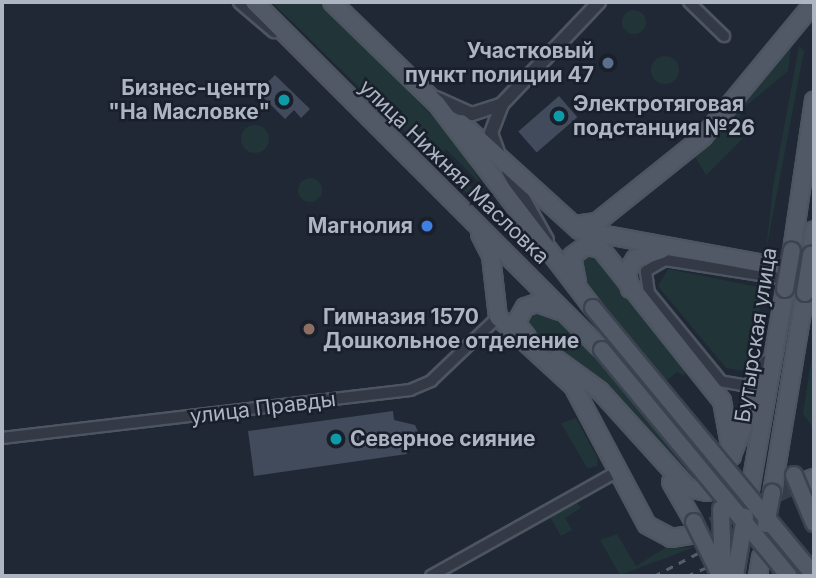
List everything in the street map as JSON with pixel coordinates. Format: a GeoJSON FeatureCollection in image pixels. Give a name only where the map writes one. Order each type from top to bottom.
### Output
{"type":"FeatureCollection","features":[{"type":"Feature","properties":{"kind":"main road","name":"улица Нижняя Масловка"},"geometry":{"type":"LineString","coordinates":[[254,2],[577,323],[789,576]]}},
{"type":"Feature","properties":{"kind":"main road","name":"улица Нижняя Масловка"},"geometry":{"type":"LineString","coordinates":[[332,2],[437,104],[593,308]]}},
{"type":"Feature","properties":{"kind":"main road"},"geometry":{"type":"LineString","coordinates":[[569,222],[593,225],[642,180],[689,150],[814,3]]}},
{"type":"Feature","properties":{"kind":"main road","name":"Бутырская улица"},"geometry":{"type":"LineString","coordinates":[[735,576],[792,251],[814,88]]}},
{"type":"Feature","properties":{"kind":"main road"},"geometry":{"type":"LineString","coordinates":[[437,104],[498,153],[569,222],[591,234],[770,271]]}},
{"type":"Feature","properties":{"kind":"main road"},"geometry":{"type":"LineString","coordinates":[[452,199],[491,256],[498,317],[573,386],[651,529],[671,538],[692,529]]}},
{"type":"Feature","properties":{"kind":"main road","name":"Бутырская улица"},"geometry":{"type":"LineString","coordinates":[[759,567],[809,288],[814,230]]}},
{"type":"Feature","properties":{"kind":"main road"},"geometry":{"type":"LineString","coordinates":[[732,456],[722,401],[631,291],[601,250],[582,247],[572,256],[571,271],[593,308],[814,575]]}},
{"type":"Feature","properties":{"kind":"main road"},"geometry":{"type":"LineString","coordinates":[[631,291],[627,272],[637,257],[686,252]]}},
{"type":"Feature","properties":{"kind":"main road"},"geometry":{"type":"LineString","coordinates":[[577,323],[537,303],[516,321],[600,391],[688,488],[707,492],[728,473]]}},
{"type":"Feature","properties":{"kind":"main road"},"geometry":{"type":"LineString","coordinates":[[722,576],[722,509],[728,473],[778,330]]}},
{"type":"Feature","properties":{"kind":"main road"},"geometry":{"type":"LineString","coordinates":[[544,359],[596,396],[672,483],[692,529],[722,576]]}},
{"type":"Feature","properties":{"kind":"main road"},"geometry":{"type":"LineString","coordinates":[[781,434],[805,478],[814,523]]}},
{"type":"Feature","properties":{"kind":"street","name":"улица Нижняя Масловка"},"geometry":{"type":"LineString","coordinates":[[240,2],[302,52]]}},
{"type":"Feature","properties":{"kind":"street"},"geometry":{"type":"LineString","coordinates":[[563,272],[498,153],[491,132],[502,104],[599,2]]}},
{"type":"Feature","properties":{"kind":"street"},"geometry":{"type":"LineString","coordinates":[[689,2],[724,36]]}},
{"type":"Feature","properties":{"kind":"street"},"geometry":{"type":"LineString","coordinates":[[423,90],[472,114],[502,104]]}},
{"type":"Feature","properties":{"kind":"street"},"geometry":{"type":"LineString","coordinates":[[766,361],[748,386],[727,385],[649,293],[645,277],[665,260],[814,278]]}},
{"type":"Feature","properties":{"kind":"street"},"geometry":{"type":"LineString","coordinates":[[770,271],[809,288]]}},
{"type":"Feature","properties":{"kind":"street","name":"улица Правды"},"geometry":{"type":"LineString","coordinates":[[2,438],[410,390],[431,381],[498,317]]}},
{"type":"Feature","properties":{"kind":"street"},"geometry":{"type":"LineString","coordinates":[[431,576],[618,471]]}},
{"type":"Feature","properties":{"kind":"green space"},"geometry":{"type":"Polygon","coordinates":[[[272,2],[321,2],[329,8],[453,138],[483,186],[446,149],[440,156],[489,204],[484,210],[272,2]]]}},
{"type":"Feature","properties":{"kind":"green space"},"geometry":{"type":"Polygon","coordinates":[[[634,10],[643,13],[646,22],[643,31],[634,34],[625,31],[622,22],[625,13],[634,10]]]}},
{"type":"Feature","properties":{"kind":"green space"},"geometry":{"type":"Polygon","coordinates":[[[791,46],[788,71],[746,106],[736,124],[743,138],[706,175],[694,155],[782,47],[791,46]]]}},
{"type":"Feature","properties":{"kind":"green space"},"geometry":{"type":"Polygon","coordinates":[[[799,46],[804,51],[766,251],[773,187],[799,46]]]}},
{"type":"Feature","properties":{"kind":"green space"},"geometry":{"type":"Polygon","coordinates":[[[665,56],[675,60],[679,70],[675,80],[665,84],[655,80],[651,70],[655,60],[665,56]]]}},
{"type":"Feature","properties":{"kind":"green space"},"geometry":{"type":"Polygon","coordinates":[[[255,125],[265,129],[269,139],[265,149],[255,153],[245,149],[241,139],[245,129],[255,125]]]}},
{"type":"Feature","properties":{"kind":"green space"},"geometry":{"type":"Polygon","coordinates":[[[310,178],[321,185],[322,190],[315,201],[310,202],[299,195],[298,190],[305,179],[310,178]]]}},
{"type":"Feature","properties":{"kind":"green space"},"geometry":{"type":"Polygon","coordinates":[[[595,252],[686,368],[684,376],[677,372],[666,381],[577,273],[578,255],[595,252]]]}},
{"type":"Feature","properties":{"kind":"green space"},"geometry":{"type":"Polygon","coordinates":[[[668,269],[763,288],[751,365],[743,371],[726,368],[658,286],[668,269]]]}},
{"type":"Feature","properties":{"kind":"green space"},"geometry":{"type":"Polygon","coordinates":[[[533,309],[552,315],[594,356],[700,483],[691,483],[580,367],[528,333],[521,321],[533,309]]]}},
{"type":"Feature","properties":{"kind":"green space"},"geometry":{"type":"Polygon","coordinates":[[[814,342],[813,362],[814,429],[803,414],[814,342]]]}},
{"type":"Feature","properties":{"kind":"green space"},"geometry":{"type":"Polygon","coordinates":[[[576,418],[598,459],[597,466],[587,468],[561,423],[576,418]]]}},
{"type":"Feature","properties":{"kind":"green space"},"geometry":{"type":"Polygon","coordinates":[[[576,502],[581,508],[565,518],[572,530],[561,536],[550,517],[576,502]]]}},
{"type":"Feature","properties":{"kind":"green space"},"geometry":{"type":"Polygon","coordinates":[[[617,534],[636,566],[665,548],[695,547],[620,575],[600,540],[617,534]]]}},
{"type":"Feature","properties":{"kind":"building","name":"Бизнес-центр \"На Масловке\""},"geometry":{"type":"Polygon","coordinates":[[[275,75],[310,109],[301,118],[294,110],[285,119],[258,92],[275,75]]]}},
{"type":"Feature","properties":{"kind":"building"},"geometry":{"type":"Polygon","coordinates":[[[559,96],[577,117],[537,153],[518,131],[559,96]]]}},
{"type":"Feature","properties":{"kind":"building","name":"Северное сияние"},"geometry":{"type":"Polygon","coordinates":[[[393,411],[394,420],[415,425],[424,445],[406,447],[407,454],[254,476],[248,431],[393,411]]]}},
{"type":"Feature","properties":{"kind":"tunnel"},"geometry":{"type":"LineString","coordinates":[[770,265],[814,273]]}},
{"type":"Feature","properties":{"kind":"tunnel"},"geometry":{"type":"LineString","coordinates":[[690,535],[806,481]]}},
{"type":"Feature","properties":{"kind":"tunnel"},"geometry":{"type":"LineString","coordinates":[[754,576],[789,568],[814,573]]}},
{"type":"Feature","properties":{"kind":"railway"},"geometry":{"type":"LineString","coordinates":[[654,576],[698,553]]}},
{"type":"Feature","properties":{"kind":"railway"},"geometry":{"type":"LineString","coordinates":[[687,576],[705,568]]}},
{"type":"Feature","properties":{"kind":"place","name":"Участковый пункт полиции 47"},"geometry":{"type":"Point","coordinates":[608,63]}},
{"type":"Feature","properties":{"kind":"place","name":"Бизнес-центр \"На Масловке\""},"geometry":{"type":"Point","coordinates":[284,100]}},
{"type":"Feature","properties":{"kind":"place","name":"Электротяговая подстанция №26"},"geometry":{"type":"Point","coordinates":[559,116]}},
{"type":"Feature","properties":{"kind":"place","name":"Магнолия"},"geometry":{"type":"Point","coordinates":[427,226]}},
{"type":"Feature","properties":{"kind":"place","name":"Гимназия 1570 Дошкольное отделение"},"geometry":{"type":"Point","coordinates":[309,329]}},
{"type":"Feature","properties":{"kind":"place","name":"Северное сияние"},"geometry":{"type":"Point","coordinates":[336,439]}}]}
